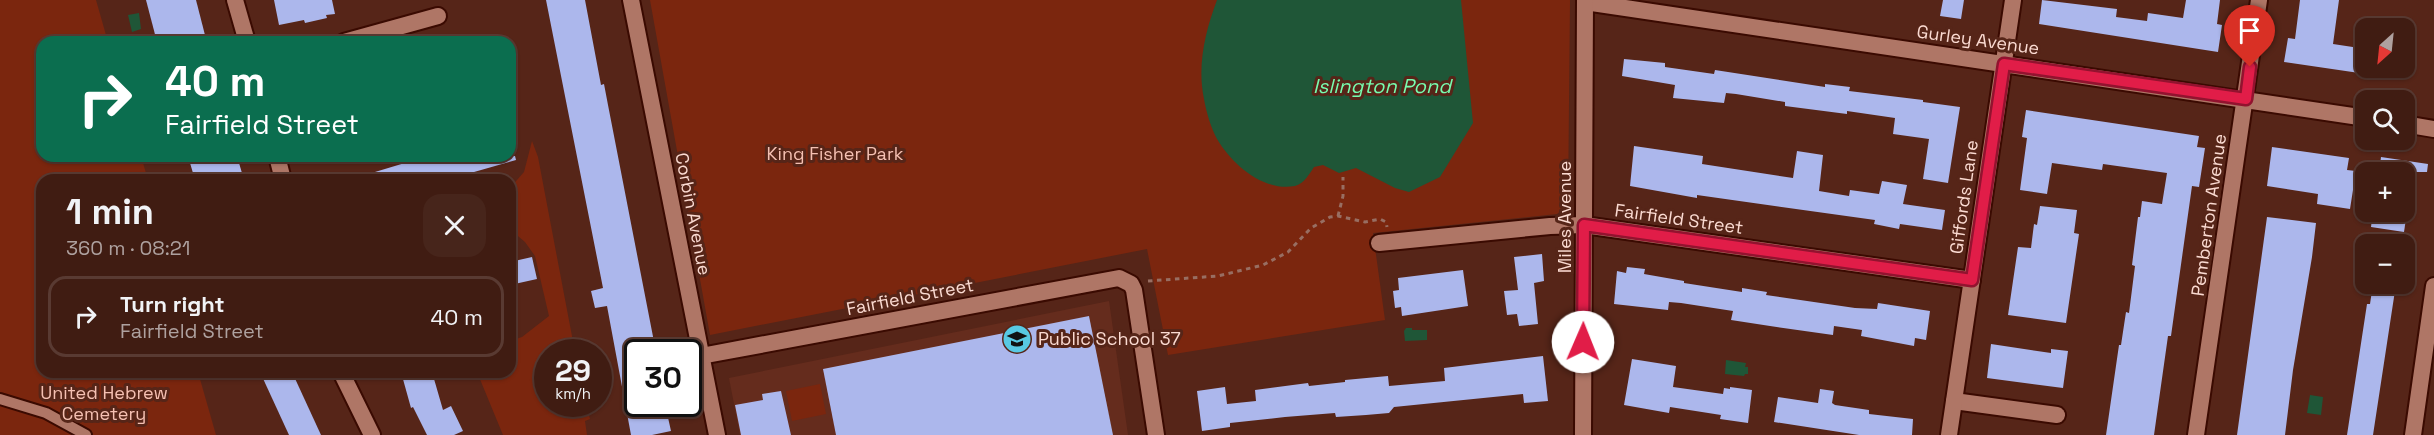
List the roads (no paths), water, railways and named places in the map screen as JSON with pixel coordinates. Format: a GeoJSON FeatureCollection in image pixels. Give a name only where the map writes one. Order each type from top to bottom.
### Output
{"type":"FeatureCollection","features":[{"type":"Feature","properties":{"kind":"street"},"geometry":{"type":"LineString","coordinates":[[235,0],[245,36]]}},
{"type":"Feature","properties":{"kind":"street","name":"Corbin Avenue"},"geometry":{"type":"LineString","coordinates":[[631,0],[698,339]]}},
{"type":"Feature","properties":{"kind":"street","name":"Giffords Lane"},"geometry":{"type":"LineString","coordinates":[[1949,435],[2013,0]]}},
{"type":"Feature","properties":{"kind":"street","name":"Pemberton Avenue"},"geometry":{"type":"LineString","coordinates":[[2196,435],[2259,0]]}},
{"type":"Feature","properties":{"kind":"street","name":"Gurley Avenue"},"geometry":{"type":"LineString","coordinates":[[1585,1],[2355,116]]}},
{"type":"Feature","properties":{"kind":"street","name":"Miles Avenue"},"geometry":{"type":"LineString","coordinates":[[1583,435],[1585,1]]}},
{"type":"Feature","properties":{"kind":"street"},"geometry":{"type":"LineString","coordinates":[[366,36],[438,16]]}},
{"type":"Feature","properties":{"kind":"street"},"geometry":{"type":"LineString","coordinates":[[2415,126],[2434,129]]}},
{"type":"Feature","properties":{"kind":"street","name":"Fairfield Street"},"geometry":{"type":"LineString","coordinates":[[1383,243],[1550,226],[1584,225],[1972,280]]}},
{"type":"Feature","properties":{"kind":"street","name":"Fairfield Street"},"geometry":{"type":"LineString","coordinates":[[702,356],[1112,278],[1128,282],[1134,290],[1156,435]]}},
{"type":"Feature","properties":{"kind":"street"},"geometry":{"type":"LineString","coordinates":[[2413,435],[2434,286]]}},
{"type":"Feature","properties":{"kind":"street","name":"Corbin Avenue"},"geometry":{"type":"LineString","coordinates":[[702,361],[717,435]]}},
{"type":"Feature","properties":{"kind":"street"},"geometry":{"type":"LineString","coordinates":[[344,378],[372,435]]}},
{"type":"Feature","properties":{"kind":"street"},"geometry":{"type":"LineString","coordinates":[[1954,401],[2057,415]]}},
{"type":"Feature","properties":{"kind":"lane"},"geometry":{"type":"LineString","coordinates":[[0,399],[46,413],[86,435]]}},
{"type":"Feature","properties":{"kind":"water","name":"Islington Pond"},"geometry":{"type":"Polygon","coordinates":[[[1217,0],[1461,0],[1473,123],[1440,177],[1409,192],[1395,188],[1356,168],[1339,173],[1323,165],[1314,167],[1298,185],[1283,187],[1271,185],[1250,174],[1223,148],[1215,135],[1205,104],[1201,74],[1203,49],[1217,0]]]}},
{"type":"Feature","properties":{"kind":"water"},"geometry":{"type":"Polygon","coordinates":[[[139,13],[141,29],[132,32],[128,15],[139,13]]]}},
{"type":"Feature","properties":{"kind":"water"},"geometry":{"type":"Polygon","coordinates":[[[1406,328],[1427,330],[1427,340],[1405,341],[1406,328]]]}},
{"type":"Feature","properties":{"kind":"water"},"geometry":{"type":"Polygon","coordinates":[[[1726,360],[1746,363],[1748,374],[1744,376],[1725,374],[1726,360]]]}},
{"type":"Feature","properties":{"kind":"water"},"geometry":{"type":"Polygon","coordinates":[[[2310,395],[2323,397],[2321,415],[2307,413],[2310,395]]]}},
{"type":"Feature","properties":{"kind":"place","name":"Public School 37"},"geometry":{"type":"Point","coordinates":[1017,339]}},
{"type":"Feature","properties":{"kind":"park label","name":"King Fisher Park"},"geometry":{"type":"Point","coordinates":[835,154]}},
{"type":"Feature","properties":{"kind":"park label","name":"United Hebrew Cemetery"},"geometry":{"type":"Point","coordinates":[104,403]}}]}
